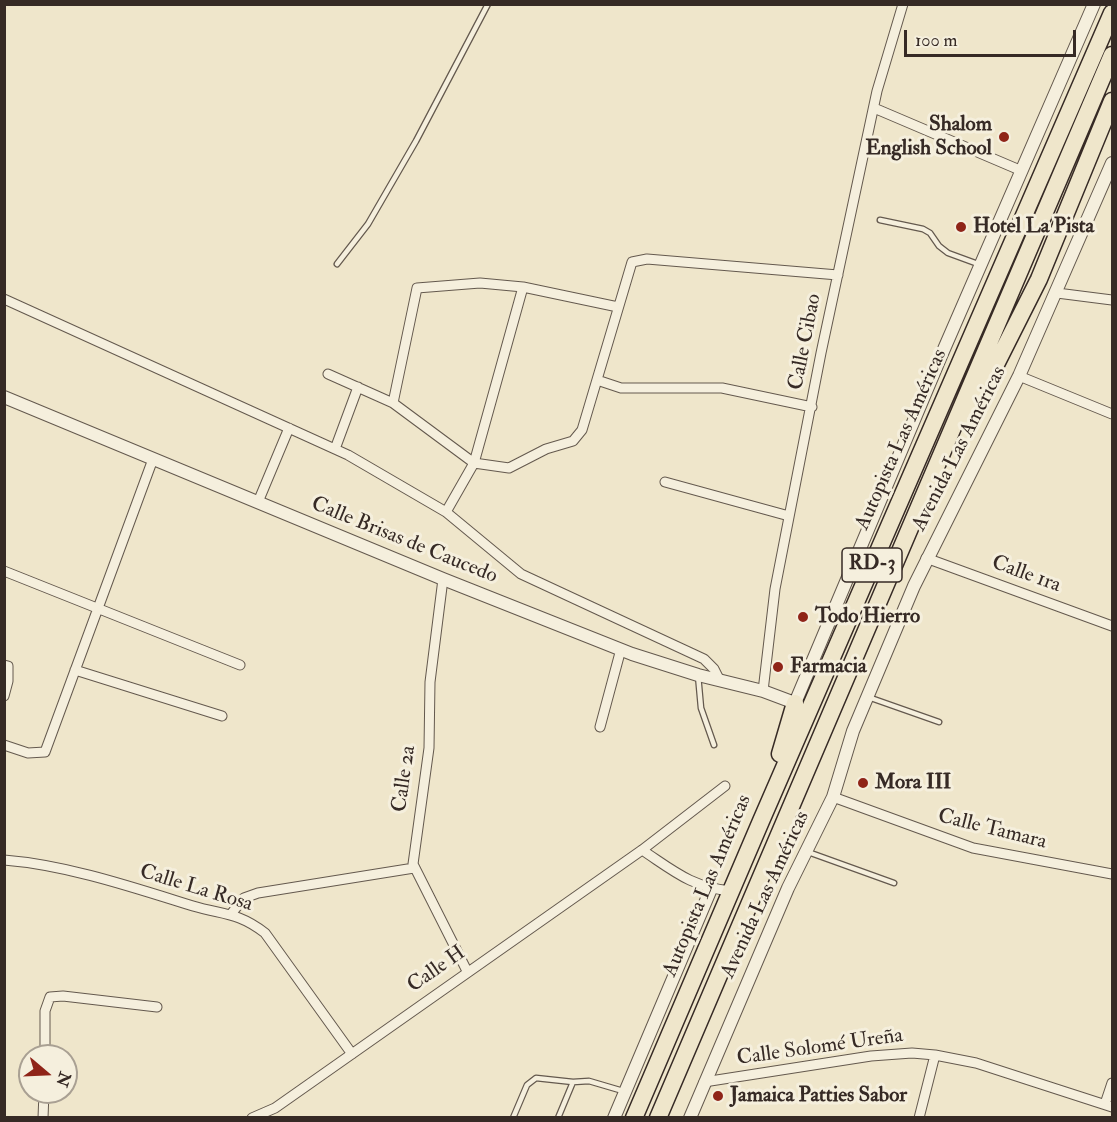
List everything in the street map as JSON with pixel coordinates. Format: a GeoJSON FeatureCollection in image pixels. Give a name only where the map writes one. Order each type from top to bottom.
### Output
{"type":"FeatureCollection","features":[{"type":"Feature","properties":{"kind":"highway","name":"Autopista Las Américas"},"geometry":{"type":"LineString","coordinates":[[634,1118],[1113,13]]}},
{"type":"Feature","properties":{"kind":"highway","name":"Autopista Las Américas"},"geometry":{"type":"LineString","coordinates":[[658,1118],[1113,55]]}},
{"type":"Feature","properties":{"kind":"highway"},"geometry":{"type":"LineString","coordinates":[[910,532],[1039,279],[1113,101]]}},
{"type":"Feature","properties":{"kind":"highway"},"geometry":{"type":"LineString","coordinates":[[761,821],[795,703]]}},
{"type":"Feature","properties":{"kind":"street","name":"Calle Cibao"},"geometry":{"type":"LineString","coordinates":[[763,691],[774,589],[838,274],[874,108],[903,4]]}},
{"type":"Feature","properties":{"kind":"street"},"geometry":{"type":"LineString","coordinates":[[795,703],[1094,4]]}},
{"type":"Feature","properties":{"kind":"street"},"geometry":{"type":"LineString","coordinates":[[874,108],[1022,171]]}},
{"type":"Feature","properties":{"kind":"street","name":"Avenida Las Américas"},"geometry":{"type":"LineString","coordinates":[[690,1118],[752,968],[805,851],[833,797],[849,743],[867,696],[926,558],[1019,376],[1113,163]]}},
{"type":"Feature","properties":{"kind":"street"},"geometry":{"type":"LineString","coordinates":[[328,374],[393,404],[474,463],[509,468],[546,449],[573,441],[582,429],[632,262],[647,258],[838,274]]}},
{"type":"Feature","properties":{"kind":"street"},"geometry":{"type":"LineString","coordinates":[[393,404],[417,288],[480,283],[523,287],[618,307]]}},
{"type":"Feature","properties":{"kind":"street"},"geometry":{"type":"LineString","coordinates":[[446,512],[474,463],[504,364],[523,287]]}},
{"type":"Feature","properties":{"kind":"street"},"geometry":{"type":"LineString","coordinates":[[1057,292],[1113,300]]}},
{"type":"Feature","properties":{"kind":"street"},"geometry":{"type":"LineString","coordinates":[[4,300],[335,449],[446,512],[521,574],[704,659],[714,669],[719,679]]}},
{"type":"Feature","properties":{"kind":"street"},"geometry":{"type":"LineString","coordinates":[[1019,376],[1113,414]]}},
{"type":"Feature","properties":{"kind":"street"},"geometry":{"type":"LineString","coordinates":[[597,380],[621,387],[722,388],[812,407]]}},
{"type":"Feature","properties":{"kind":"street"},"geometry":{"type":"LineString","coordinates":[[335,449],[358,387]]}},
{"type":"Feature","properties":{"kind":"street","name":"Calle Brisas de Caucedo"},"geometry":{"type":"LineString","coordinates":[[4,396],[443,579],[621,649],[698,675],[763,691],[795,703]]}},
{"type":"Feature","properties":{"kind":"street"},"geometry":{"type":"LineString","coordinates":[[258,502],[289,428]]}},
{"type":"Feature","properties":{"kind":"street"},"geometry":{"type":"LineString","coordinates":[[4,745],[28,753],[45,752],[153,459]]}},
{"type":"Feature","properties":{"kind":"street"},"geometry":{"type":"LineString","coordinates":[[665,482],[789,516]]}},
{"type":"Feature","properties":{"kind":"street","name":"Calle 1ra"},"geometry":{"type":"LineString","coordinates":[[926,558],[1113,626]]}},
{"type":"Feature","properties":{"kind":"street"},"geometry":{"type":"LineString","coordinates":[[4,571],[240,665]]}},
{"type":"Feature","properties":{"kind":"street","name":"Calle 2a"},"geometry":{"type":"LineString","coordinates":[[443,579],[430,682],[429,748],[414,847],[414,868],[467,971]]}},
{"type":"Feature","properties":{"kind":"street"},"geometry":{"type":"LineString","coordinates":[[600,726],[621,649]]}},
{"type":"Feature","properties":{"kind":"street"},"geometry":{"type":"LineString","coordinates":[[4,665],[8,666],[8,681],[4,696]]}},
{"type":"Feature","properties":{"kind":"street"},"geometry":{"type":"LineString","coordinates":[[75,670],[222,716]]}},
{"type":"Feature","properties":{"kind":"street","name":"Calle H"},"geometry":{"type":"LineString","coordinates":[[252,1118],[275,1108],[352,1054],[642,850],[725,786]]}},
{"type":"Feature","properties":{"kind":"street","name":"Calle Tamara"},"geometry":{"type":"LineString","coordinates":[[833,797],[973,848],[1113,874]]}},
{"type":"Feature","properties":{"kind":"street"},"geometry":{"type":"LineString","coordinates":[[642,850],[689,881],[711,889],[731,891]]}},
{"type":"Feature","properties":{"kind":"street","name":"Calle La Rosa"},"geometry":{"type":"LineString","coordinates":[[4,860],[31,862],[231,914],[250,922],[265,933],[352,1054]]}},
{"type":"Feature","properties":{"kind":"street"},"geometry":{"type":"LineString","coordinates":[[231,914],[244,898],[258,893],[414,868]]}},
{"type":"Feature","properties":{"kind":"street"},"geometry":{"type":"LineString","coordinates":[[614,1118],[711,889]]}},
{"type":"Feature","properties":{"kind":"street"},"geometry":{"type":"LineString","coordinates":[[45,1044],[45,1011],[50,997],[63,996],[157,1007]]}},
{"type":"Feature","properties":{"kind":"street","name":"Calle Solomé Ureña"},"geometry":{"type":"LineString","coordinates":[[704,1082],[896,1053],[935,1055],[976,1063],[1109,1106]]}},
{"type":"Feature","properties":{"kind":"street"},"geometry":{"type":"LineString","coordinates":[[920,1118],[935,1055]]}},
{"type":"Feature","properties":{"kind":"street"},"geometry":{"type":"LineString","coordinates":[[1109,1106],[1113,1083]]}},
{"type":"Feature","properties":{"kind":"lane"},"geometry":{"type":"LineString","coordinates":[[337,264],[368,224],[416,141],[488,4]]}},
{"type":"Feature","properties":{"kind":"lane"},"geometry":{"type":"LineString","coordinates":[[880,220],[923,229],[930,233],[939,246],[948,253],[981,265]]}},
{"type":"Feature","properties":{"kind":"lane"},"geometry":{"type":"LineString","coordinates":[[698,675],[701,708],[714,745]]}},
{"type":"Feature","properties":{"kind":"lane"},"geometry":{"type":"LineString","coordinates":[[867,696],[939,722]]}},
{"type":"Feature","properties":{"kind":"lane"},"geometry":{"type":"LineString","coordinates":[[805,851],[894,883]]}},
{"type":"Feature","properties":{"kind":"lane"},"geometry":{"type":"LineString","coordinates":[[513,1118],[527,1085],[536,1078],[573,1082],[589,1081],[626,1091]]}},
{"type":"Feature","properties":{"kind":"lane"},"geometry":{"type":"LineString","coordinates":[[558,1118],[573,1082]]}},
{"type":"Feature","properties":{"kind":"place","name":"Shalom English School"},"geometry":{"type":"Point","coordinates":[1004,137]}},
{"type":"Feature","properties":{"kind":"place","name":"Hotel La Pista"},"geometry":{"type":"Point","coordinates":[961,227]}},
{"type":"Feature","properties":{"kind":"place","name":"Todo Hierro"},"geometry":{"type":"Point","coordinates":[803,617]}},
{"type":"Feature","properties":{"kind":"place","name":"Farmacia"},"geometry":{"type":"Point","coordinates":[778,667]}},
{"type":"Feature","properties":{"kind":"place","name":"Mora III"},"geometry":{"type":"Point","coordinates":[863,783]}},
{"type":"Feature","properties":{"kind":"place","name":"Jamaica Patties Sabor"},"geometry":{"type":"Point","coordinates":[718,1096]}}]}
